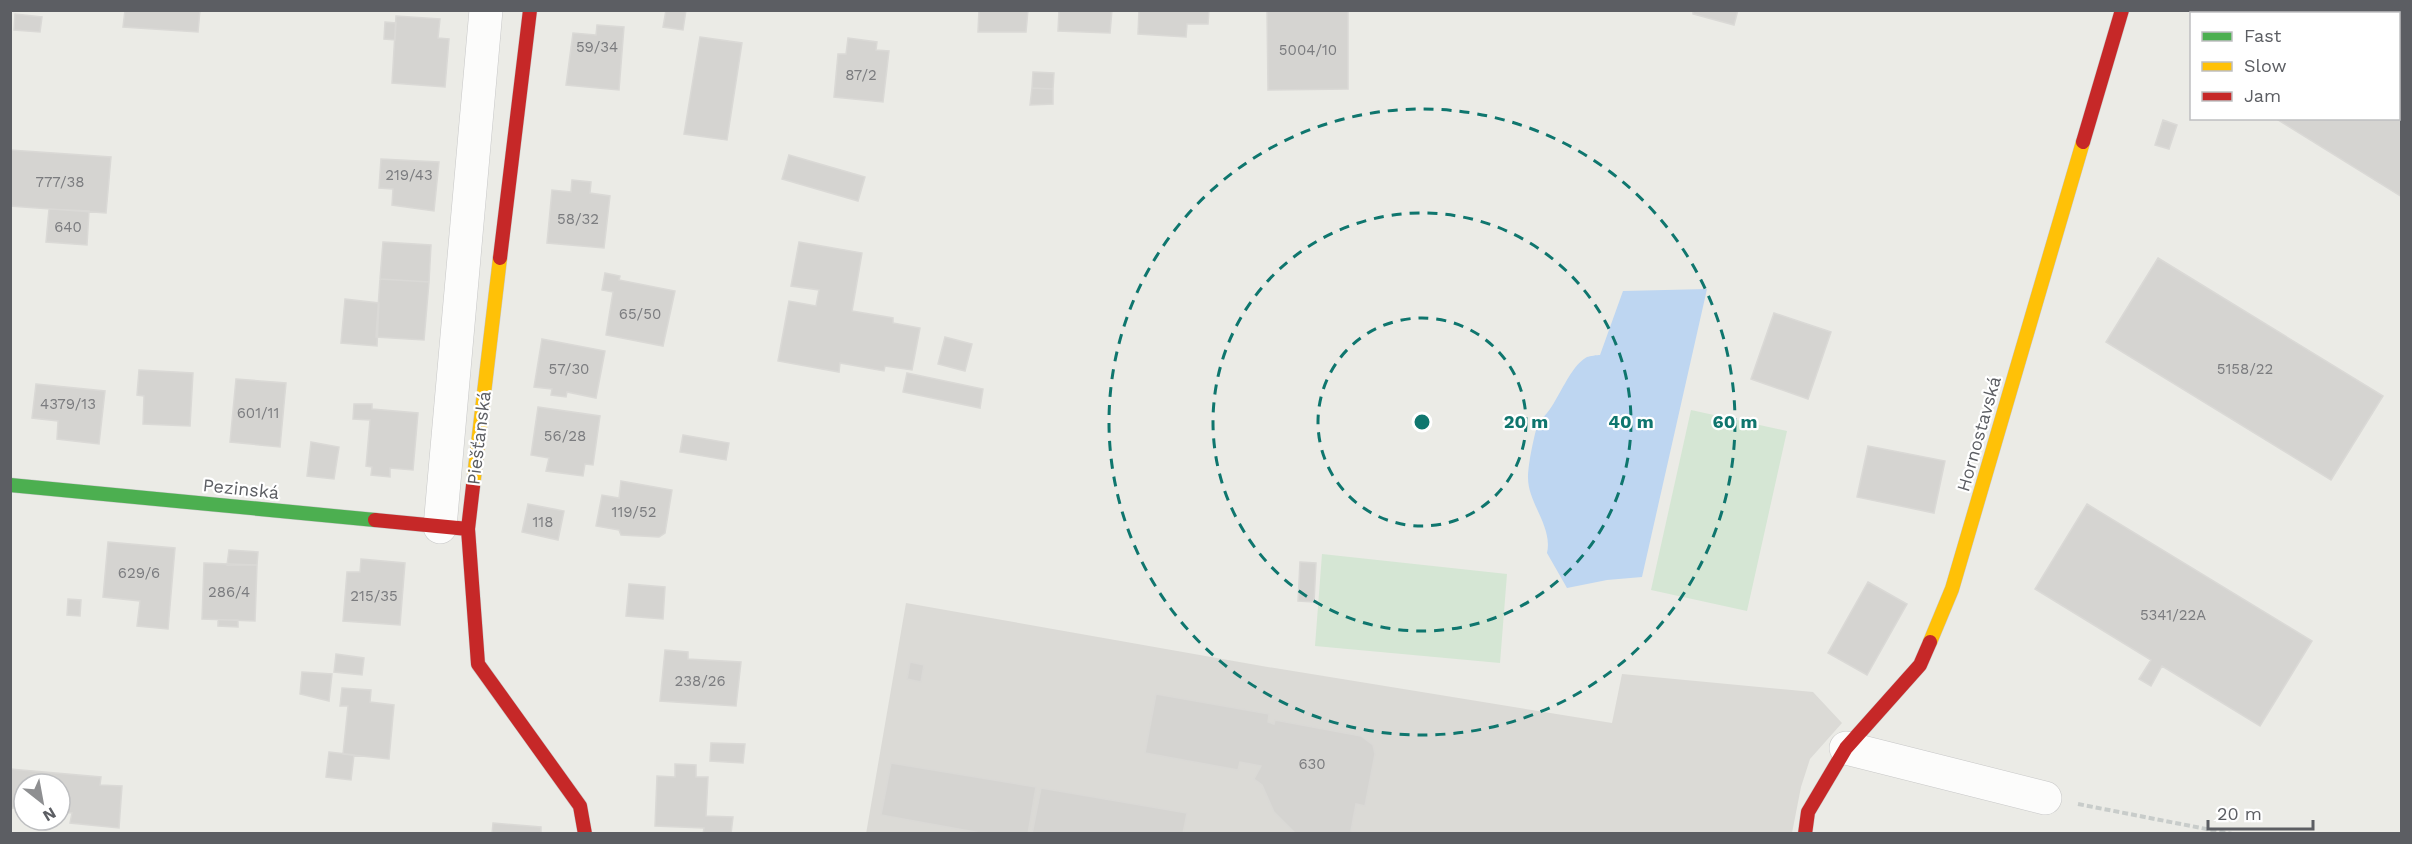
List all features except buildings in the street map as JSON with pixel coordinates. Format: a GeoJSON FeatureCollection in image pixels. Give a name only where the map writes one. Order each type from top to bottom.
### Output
{"type":"FeatureCollection","features":[{"type":"Feature","properties":{"kind":"street","name":"Piešťanská"},"geometry":{"type":"LineString","coordinates":[[486,10],[454,528],[478,664],[580,806],[585,834]]}},
{"type":"Feature","properties":{"kind":"street","name":"Piešťanská"},"geometry":{"type":"LineString","coordinates":[[454,528],[530,10]]}},
{"type":"Feature","properties":{"kind":"street","name":"Hornostavská"},"geometry":{"type":"LineString","coordinates":[[1804,834],[1808,812],[1846,748],[1920,665],[1952,589],[2122,10]]}},
{"type":"Feature","properties":{"kind":"street","name":"Pezinská"},"geometry":{"type":"LineString","coordinates":[[10,484],[454,528]]}},
{"type":"Feature","properties":{"kind":"street"},"geometry":{"type":"LineString","coordinates":[[1846,748],[2045,798]]}},
{"type":"Feature","properties":{"kind":"path"},"geometry":{"type":"LineString","coordinates":[[2045,798],[2232,834]]}},
{"type":"Feature","properties":{"kind":"shaded area"},"geometry":{"type":"Polygon","coordinates":[[[906,603],[1262,666],[1612,723],[1622,674],[1813,692],[1842,723],[1810,759],[1801,787],[1792,833],[866,834],[906,603]]]}},
{"type":"Feature","properties":{"kind":"green space"},"geometry":{"type":"Polygon","coordinates":[[[1691,410],[1787,431],[1747,611],[1651,590],[1691,410]]]}},
{"type":"Feature","properties":{"kind":"green space"},"geometry":{"type":"Polygon","coordinates":[[[1322,554],[1507,574],[1500,663],[1315,646],[1322,554]]]}},
{"type":"Feature","properties":{"kind":"water"},"geometry":{"type":"Polygon","coordinates":[[[1707,289],[1642,577],[1607,580],[1567,588],[1547,553],[1547,534],[1529,487],[1529,465],[1538,423],[1581,361],[1587,357],[1600,355],[1623,291],[1707,289]]]}},
{"type":"Feature","properties":{"kind":"traffic: fast"},"geometry":{"type":"LineString","coordinates":[[10,485],[375,520]]}},
{"type":"Feature","properties":{"kind":"traffic: slow"},"geometry":{"type":"LineString","coordinates":[[1930,642],[1952,589],[2083,142]]}},
{"type":"Feature","properties":{"kind":"traffic: slow"},"geometry":{"type":"LineString","coordinates":[[473,486],[500,258]]}},
{"type":"Feature","properties":{"kind":"traffic: jam"},"geometry":{"type":"LineString","coordinates":[[500,258],[530,10]]}},
{"type":"Feature","properties":{"kind":"traffic: jam"},"geometry":{"type":"LineString","coordinates":[[2083,142],[2122,10]]}},
{"type":"Feature","properties":{"kind":"traffic: jam"},"geometry":{"type":"LineString","coordinates":[[473,486],[468,529],[478,664],[580,806],[585,834]]}},
{"type":"Feature","properties":{"kind":"traffic: jam"},"geometry":{"type":"LineString","coordinates":[[375,520],[468,529]]}},
{"type":"Feature","properties":{"kind":"traffic: jam"},"geometry":{"type":"LineString","coordinates":[[1805,834],[1808,812],[1846,748],[1920,665],[1930,642]]}}]}
